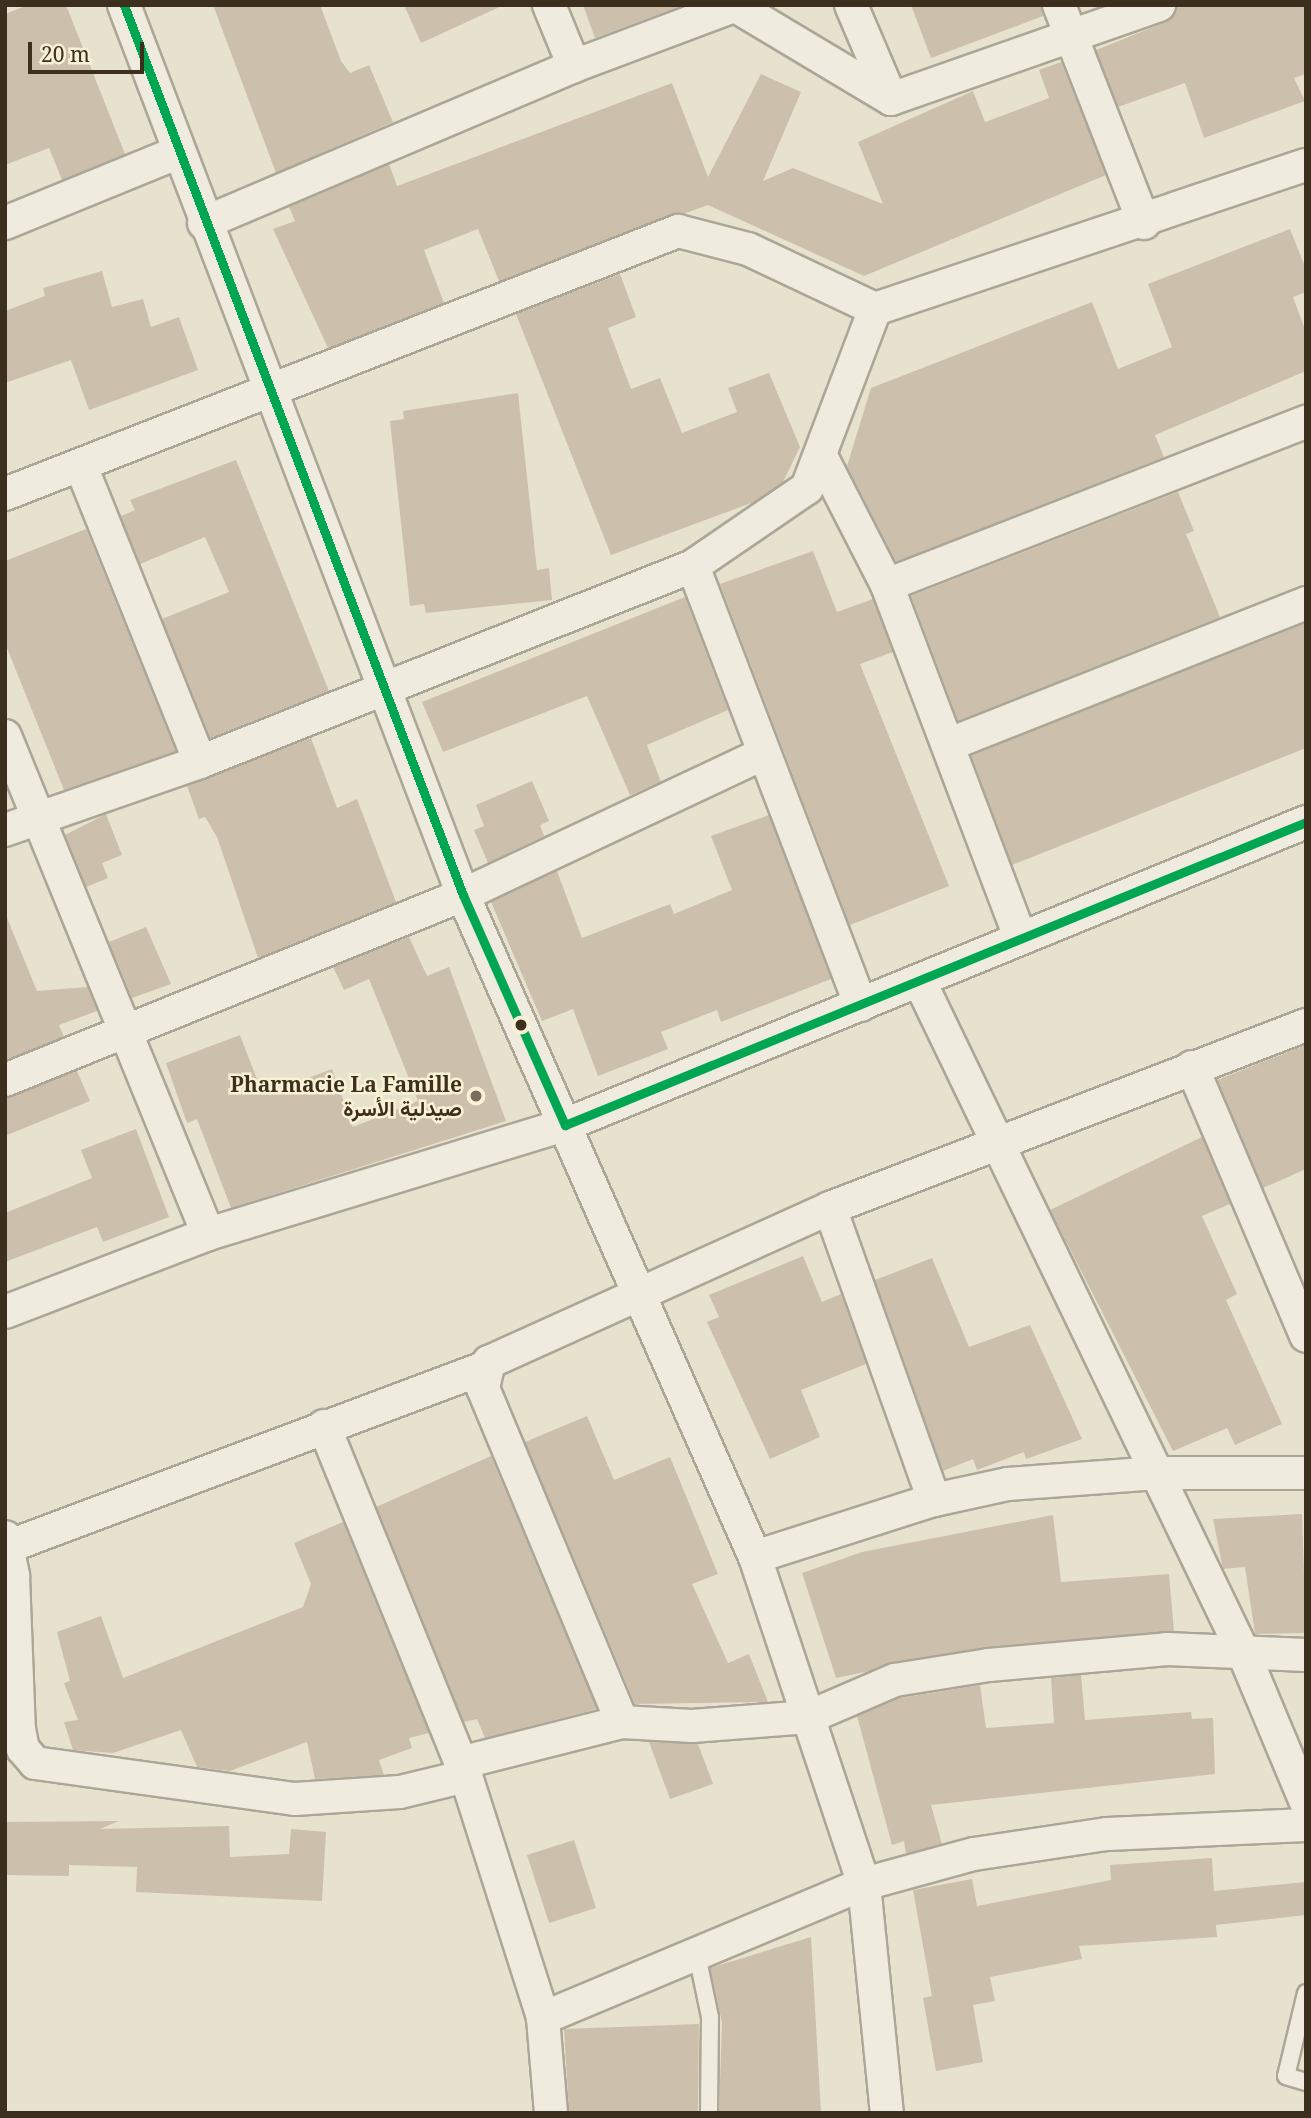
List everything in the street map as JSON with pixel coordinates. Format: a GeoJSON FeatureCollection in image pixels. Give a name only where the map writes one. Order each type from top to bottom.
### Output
{"type":"FeatureCollection","features":[{"type":"Feature","properties":{"kind":"street"},"geometry":{"type":"LineString","coordinates":[[124,5],[204,223],[463,895],[644,1295],[755,1557],[864,1884],[887,2113]]}},
{"type":"Feature","properties":{"kind":"street"},"geometry":{"type":"LineString","coordinates":[[549,5],[574,66]]}},
{"type":"Feature","properties":{"kind":"street"},"geometry":{"type":"LineString","coordinates":[[851,5],[891,99]]}},
{"type":"Feature","properties":{"kind":"street"},"geometry":{"type":"LineString","coordinates":[[1059,5],[1144,222]]}},
{"type":"Feature","properties":{"kind":"street"},"geometry":{"type":"LineString","coordinates":[[204,223],[574,66],[734,6],[891,99],[1072,39],[1159,5]]}},
{"type":"Feature","properties":{"kind":"street"},"geometry":{"type":"LineString","coordinates":[[5,223],[179,152]]}},
{"type":"Feature","properties":{"kind":"street"},"geometry":{"type":"LineString","coordinates":[[5,495],[271,396],[678,231],[748,249],[875,309],[1144,222],[1306,165]]}},
{"type":"Feature","properties":{"kind":"street"},"geometry":{"type":"LineString","coordinates":[[5,830],[200,762],[385,691],[693,566],[782,512],[807,488],[822,458],[875,309]]}},
{"type":"Feature","properties":{"kind":"street"},"geometry":{"type":"LineString","coordinates":[[887,585],[1306,422]]}},
{"type":"Feature","properties":{"kind":"street"},"geometry":{"type":"LineString","coordinates":[[822,458],[887,585],[950,744],[1019,935]]}},
{"type":"Feature","properties":{"kind":"street"},"geometry":{"type":"LineString","coordinates":[[81,466],[200,762]]}},
{"type":"Feature","properties":{"kind":"street"},"geometry":{"type":"LineString","coordinates":[[693,566],[761,755],[860,1005]]}},
{"type":"Feature","properties":{"kind":"street"},"geometry":{"type":"LineString","coordinates":[[950,744],[1306,603]]}},
{"type":"Feature","properties":{"kind":"street"},"geometry":{"type":"LineString","coordinates":[[5,736],[208,1234]]}},
{"type":"Feature","properties":{"kind":"street"},"geometry":{"type":"LineString","coordinates":[[5,1080],[463,895],[761,755]]}},
{"type":"Feature","properties":{"kind":"street"},"geometry":{"type":"LineString","coordinates":[[5,1312],[208,1234],[565,1125],[920,982],[1019,935],[1306,822]]}},
{"type":"Feature","properties":{"kind":"street"},"geometry":{"type":"LineString","coordinates":[[920,982],[1244,1654],[1306,1802]]}},
{"type":"Feature","properties":{"kind":"street"},"geometry":{"type":"LineString","coordinates":[[1306,1025],[830,1208],[484,1368],[6,1542],[19,1728],[23,1749],[35,1763],[295,1799],[400,1792],[463,1769],[622,1722],[692,1726],[809,1717],[895,1680],[989,1665],[1167,1649],[1306,1655]]}},
{"type":"Feature","properties":{"kind":"street"},"geometry":{"type":"LineString","coordinates":[[1192,1067],[1306,1336]]}},
{"type":"Feature","properties":{"kind":"street"},"geometry":{"type":"LineString","coordinates":[[830,1208],[934,1500]]}},
{"type":"Feature","properties":{"kind":"street"},"geometry":{"type":"LineString","coordinates":[[484,1368],[483,1388],[622,1722]]}},
{"type":"Feature","properties":{"kind":"street"},"geometry":{"type":"LineString","coordinates":[[324,1426],[463,1769],[543,2018],[551,2113]]}},
{"type":"Feature","properties":{"kind":"street"},"geometry":{"type":"LineString","coordinates":[[755,1557],[934,1500],[1008,1484],[1158,1473],[1306,1473]]}},
{"type":"Feature","properties":{"kind":"street"},"geometry":{"type":"LineString","coordinates":[[543,2018],[696,1950],[864,1884],[974,1854],[1107,1834],[1306,1825]]}},
{"type":"Feature","properties":{"kind":"lane"},"geometry":{"type":"LineString","coordinates":[[696,1950],[710,2017],[709,2113]]}},
{"type":"Feature","properties":{"kind":"lane"},"geometry":{"type":"LineString","coordinates":[[1306,1993],[1286,2076],[1306,2082]]}},
{"type":"Feature","properties":{"kind":"building"},"geometry":{"type":"Polygon","coordinates":[[[28,5],[66,5],[125,154],[62,180],[49,148],[5,165],[5,14],[28,5]]]}},
{"type":"Feature","properties":{"kind":"building"},"geometry":{"type":"Polygon","coordinates":[[[213,5],[320,5],[341,61],[350,73],[369,65],[393,122],[276,173],[213,5]]]}},
{"type":"Feature","properties":{"kind":"building"},"geometry":{"type":"Polygon","coordinates":[[[404,5],[504,5],[421,43],[404,5]]]}},
{"type":"Feature","properties":{"kind":"building"},"geometry":{"type":"Polygon","coordinates":[[[583,5],[684,5],[595,38],[583,5]]]}},
{"type":"Feature","properties":{"kind":"building"},"geometry":{"type":"Polygon","coordinates":[[[911,5],[1041,5],[1043,16],[931,58],[911,5]]]}},
{"type":"Feature","properties":{"kind":"building"},"geometry":{"type":"Polygon","coordinates":[[[1177,5],[1306,5],[1306,74],[1294,78],[1305,101],[1204,138],[1185,83],[1118,107],[1096,50],[1166,22],[1177,5]]]}},
{"type":"Feature","properties":{"kind":"building"},"geometry":{"type":"Polygon","coordinates":[[[1061,62],[1106,175],[864,276],[708,205],[499,281],[478,229],[424,250],[444,303],[328,348],[273,229],[295,221],[289,207],[389,164],[397,186],[672,83],[708,177],[761,74],[801,92],[763,181],[793,168],[883,204],[858,142],[973,91],[985,122],[1049,98],[1039,70],[1061,62]]]}},
{"type":"Feature","properties":{"kind":"building"},"geometry":{"type":"Polygon","coordinates":[[[1290,229],[1306,269],[1306,292],[1293,297],[1306,332],[1306,371],[1155,435],[1164,457],[896,562],[847,466],[871,388],[1092,302],[1118,369],[1172,347],[1148,284],[1290,229]]]}},
{"type":"Feature","properties":{"kind":"building"},"geometry":{"type":"Polygon","coordinates":[[[102,271],[112,307],[143,299],[151,327],[179,317],[198,370],[89,410],[71,360],[5,383],[5,311],[45,296],[43,288],[102,271]]]}},
{"type":"Feature","properties":{"kind":"building"},"geometry":{"type":"Polygon","coordinates":[[[620,274],[636,317],[608,328],[631,389],[660,378],[682,433],[737,412],[728,388],[769,373],[800,447],[783,482],[754,502],[611,555],[516,314],[620,274]]]}},
{"type":"Feature","properties":{"kind":"building"},"geometry":{"type":"Polygon","coordinates":[[[518,393],[537,570],[549,568],[552,600],[426,613],[424,604],[410,606],[390,421],[404,419],[403,411],[518,393]]]}},
{"type":"Feature","properties":{"kind":"building"},"geometry":{"type":"Polygon","coordinates":[[[236,460],[329,691],[210,738],[162,619],[229,592],[205,537],[140,564],[121,516],[135,510],[130,500],[236,460]]]}},
{"type":"Feature","properties":{"kind":"building"},"geometry":{"type":"Polygon","coordinates":[[[1178,492],[1194,531],[1186,534],[1220,617],[958,721],[911,596],[1178,492]]]}},
{"type":"Feature","properties":{"kind":"building"},"geometry":{"type":"Polygon","coordinates":[[[86,529],[176,751],[64,790],[5,643],[5,561],[86,529]]]}},
{"type":"Feature","properties":{"kind":"building"},"geometry":{"type":"Polygon","coordinates":[[[813,551],[837,612],[873,599],[893,652],[860,664],[949,886],[850,925],[720,584],[813,551]]]}},
{"type":"Feature","properties":{"kind":"building"},"geometry":{"type":"Polygon","coordinates":[[[685,597],[728,710],[647,745],[661,782],[630,795],[587,696],[443,752],[422,702],[685,597]]]}},
{"type":"Feature","properties":{"kind":"building"},"geometry":{"type":"Polygon","coordinates":[[[1306,623],[1306,748],[1012,865],[971,755],[1306,623]]]}},
{"type":"Feature","properties":{"kind":"building"},"geometry":{"type":"Polygon","coordinates":[[[311,738],[337,808],[357,799],[396,902],[258,958],[217,837],[205,817],[199,819],[187,786],[311,738]]]}},
{"type":"Feature","properties":{"kind":"building"},"geometry":{"type":"Polygon","coordinates":[[[532,781],[549,821],[540,825],[544,836],[488,863],[474,830],[484,826],[476,805],[532,781]]]}},
{"type":"Feature","properties":{"kind":"building"},"geometry":{"type":"Polygon","coordinates":[[[106,814],[122,855],[102,863],[108,878],[86,887],[65,835],[106,814]]]}},
{"type":"Feature","properties":{"kind":"building"},"geometry":{"type":"Polygon","coordinates":[[[769,815],[831,979],[721,1022],[717,1010],[661,1032],[668,1049],[598,1076],[573,1009],[542,1021],[491,902],[557,871],[582,938],[670,904],[674,914],[732,890],[711,836],[769,815]]]}},
{"type":"Feature","properties":{"kind":"building"},"geometry":{"type":"Polygon","coordinates":[[[5,913],[37,991],[88,987],[97,1011],[59,1025],[64,1037],[5,1060],[5,913]]]}},
{"type":"Feature","properties":{"kind":"building"},"geometry":{"type":"Polygon","coordinates":[[[146,927],[171,984],[132,998],[109,942],[146,927]]]}},
{"type":"Feature","properties":{"kind":"building"},"geometry":{"type":"Polygon","coordinates":[[[409,937],[427,976],[449,967],[506,1121],[231,1208],[197,1119],[187,1123],[166,1063],[240,1035],[263,1095],[332,1069],[353,1127],[418,1101],[369,979],[344,990],[333,967],[409,937]]]}},
{"type":"Feature","properties":{"kind":"building"},"geometry":{"type":"Polygon","coordinates":[[[1306,1045],[1306,1169],[1263,1188],[1217,1080],[1306,1045]]]}},
{"type":"Feature","properties":{"kind":"building"},"geometry":{"type":"Polygon","coordinates":[[[77,1071],[90,1101],[5,1136],[5,1098],[77,1071]]]}},
{"type":"Feature","properties":{"kind":"building"},"geometry":{"type":"Polygon","coordinates":[[[136,1129],[169,1217],[103,1242],[97,1227],[5,1262],[5,1213],[92,1178],[81,1150],[136,1129]]]}},
{"type":"Feature","properties":{"kind":"building"},"geometry":{"type":"Polygon","coordinates":[[[1202,1137],[1230,1204],[1202,1216],[1237,1294],[1226,1300],[1282,1424],[1235,1445],[1227,1428],[1173,1451],[1050,1210],[1202,1137]]]}},
{"type":"Feature","properties":{"kind":"building"},"geometry":{"type":"Polygon","coordinates":[[[803,1256],[822,1302],[841,1294],[866,1364],[801,1390],[820,1437],[770,1459],[707,1322],[719,1317],[709,1295],[803,1256]]]}},
{"type":"Feature","properties":{"kind":"building"},"geometry":{"type":"Polygon","coordinates":[[[932,1258],[969,1347],[1030,1325],[1082,1439],[1026,1459],[1024,1452],[977,1470],[973,1459],[943,1471],[875,1280],[932,1258]]]}},
{"type":"Feature","properties":{"kind":"building"},"geometry":{"type":"Polygon","coordinates":[[[587,1416],[614,1480],[670,1457],[718,1574],[692,1584],[728,1663],[749,1654],[768,1702],[635,1704],[525,1442],[587,1416]]]}},
{"type":"Feature","properties":{"kind":"building"},"geometry":{"type":"Polygon","coordinates":[[[491,1456],[597,1709],[485,1738],[477,1719],[464,1722],[376,1507],[491,1456]]]}},
{"type":"Feature","properties":{"kind":"building"},"geometry":{"type":"Polygon","coordinates":[[[1302,1514],[1306,1633],[1255,1634],[1245,1567],[1223,1569],[1213,1519],[1302,1514]]]}},
{"type":"Feature","properties":{"kind":"building"},"geometry":{"type":"Polygon","coordinates":[[[1053,1515],[1061,1582],[1169,1574],[1174,1631],[986,1647],[836,1678],[802,1573],[862,1552],[1053,1515]]]}},
{"type":"Feature","properties":{"kind":"building"},"geometry":{"type":"Polygon","coordinates":[[[343,1522],[429,1733],[409,1738],[412,1748],[379,1760],[384,1775],[315,1779],[307,1742],[230,1771],[197,1767],[181,1730],[113,1753],[73,1750],[64,1722],[78,1720],[64,1683],[70,1681],[57,1632],[101,1616],[123,1678],[303,1607],[311,1584],[294,1543],[343,1522]]]}},
{"type":"Feature","properties":{"kind":"building"},"geometry":{"type":"Polygon","coordinates":[[[1081,1675],[1085,1720],[1191,1712],[1192,1719],[1213,1718],[1215,1774],[931,1805],[942,1844],[906,1854],[904,1841],[892,1845],[857,1716],[900,1698],[980,1685],[986,1728],[1054,1723],[1051,1678],[1081,1675]]]}},
{"type":"Feature","properties":{"kind":"building"},"geometry":{"type":"Polygon","coordinates":[[[649,1742],[698,1744],[713,1784],[670,1799],[649,1742]]]}},
{"type":"Feature","properties":{"kind":"building"},"geometry":{"type":"Polygon","coordinates":[[[119,1821],[100,1829],[229,1826],[230,1857],[289,1854],[291,1829],[326,1832],[322,1901],[136,1892],[137,1867],[69,1865],[69,1876],[5,1875],[5,1822],[119,1821]]]}},
{"type":"Feature","properties":{"kind":"building"},"geometry":{"type":"Polygon","coordinates":[[[574,1840],[596,1908],[549,1923],[527,1855],[574,1840]]]}},
{"type":"Feature","properties":{"kind":"building"},"geometry":{"type":"Polygon","coordinates":[[[1212,1858],[1214,1891],[1306,1882],[1306,1915],[1216,1925],[1217,1937],[1079,1946],[1082,1959],[990,1977],[995,2001],[973,2005],[983,2062],[936,2071],[923,1998],[932,1996],[913,1890],[972,1879],[977,1906],[1111,1880],[1110,1865],[1212,1858]]]}},
{"type":"Feature","properties":{"kind":"building"},"geometry":{"type":"Polygon","coordinates":[[[811,1937],[821,2113],[719,2113],[722,2023],[710,1968],[811,1937]]]}},
{"type":"Feature","properties":{"kind":"building"},"geometry":{"type":"Polygon","coordinates":[[[699,2024],[698,2113],[569,2113],[564,2029],[699,2024]]]}},
{"type":"Feature","properties":{"kind":"transit line"},"geometry":{"type":"LineString","coordinates":[[124,5],[463,895],[565,1125],[1306,822]]}},
{"type":"Feature","properties":{"kind":"place","name":"Pharmacie La Famille صيدلية الأسرة"},"geometry":{"type":"Point","coordinates":[476,1096]}}]}
